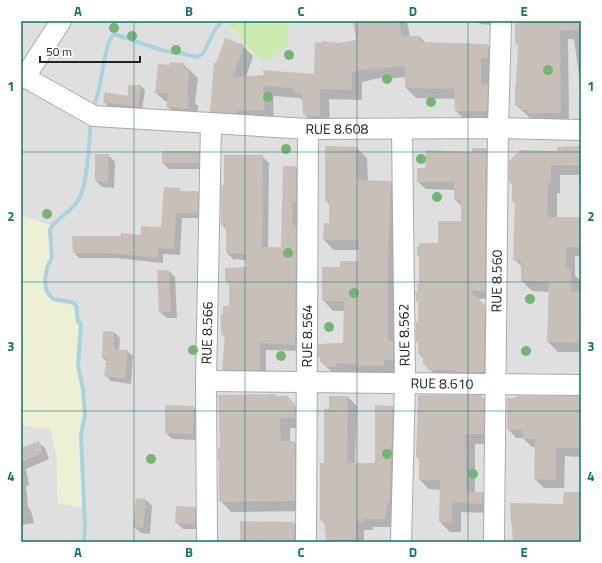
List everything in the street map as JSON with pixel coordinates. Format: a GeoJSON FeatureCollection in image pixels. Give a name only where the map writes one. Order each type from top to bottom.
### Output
{"type":"FeatureCollection","features":[{"type":"Feature","properties":{"kind":"street"},"geometry":{"type":"LineString","coordinates":[[23,76],[61,21]]}},
{"type":"Feature","properties":{"kind":"street","name":"RUE 8.560"},"geometry":{"type":"LineString","coordinates":[[494,542],[498,128],[501,21]]}},
{"type":"Feature","properties":{"kind":"street","name":"RUE 8.608"},"geometry":{"type":"LineString","coordinates":[[23,76],[91,115],[211,124],[308,129],[498,128],[581,130]]}},
{"type":"Feature","properties":{"kind":"street","name":"RUE 8.566"},"geometry":{"type":"LineString","coordinates":[[207,542],[206,381],[211,124]]}},
{"type":"Feature","properties":{"kind":"street","name":"RUE 8.562"},"geometry":{"type":"LineString","coordinates":[[401,542],[405,382],[402,128]]}},
{"type":"Feature","properties":{"kind":"street","name":"RUE 8.564"},"geometry":{"type":"LineString","coordinates":[[306,542],[308,129]]}},
{"type":"Feature","properties":{"kind":"street","name":"RUE 8.610"},"geometry":{"type":"LineString","coordinates":[[206,381],[581,385]]}},
{"type":"Feature","properties":{"kind":"shaded area"},"geometry":{"type":"Polygon","coordinates":[[[21,21],[222,21],[238,35],[253,55],[288,43],[289,21],[581,21],[581,542],[21,542],[21,425],[50,429],[57,457],[58,503],[84,507],[81,435],[85,415],[83,389],[78,366],[81,324],[78,322],[76,305],[71,302],[53,299],[46,289],[45,280],[47,268],[52,257],[50,234],[52,226],[21,216],[21,21]]]}},
{"type":"Feature","properties":{"kind":"green space"},"geometry":{"type":"Polygon","coordinates":[[[222,21],[289,21],[288,43],[271,60],[260,58],[255,56],[236,32],[222,21]]]}},
{"type":"Feature","properties":{"kind":"green space"},"geometry":{"type":"Polygon","coordinates":[[[21,216],[52,226],[50,234],[52,257],[47,268],[45,280],[46,289],[53,299],[71,302],[76,305],[78,322],[81,324],[78,366],[83,389],[85,415],[81,436],[84,508],[58,503],[57,457],[50,429],[21,425],[21,216]]]}},
{"type":"Feature","properties":{"kind":"building"},"geometry":{"type":"Polygon","coordinates":[[[362,21],[399,21],[402,36],[420,36],[421,42],[488,44],[488,58],[481,58],[481,85],[488,84],[487,110],[455,111],[454,89],[405,88],[405,66],[374,68],[352,72],[352,90],[320,89],[320,116],[303,115],[302,94],[294,93],[294,88],[263,86],[265,110],[237,111],[237,113],[210,112],[214,63],[216,63],[225,38],[244,45],[233,77],[264,75],[263,70],[314,74],[315,42],[322,43],[322,41],[338,43],[356,40],[353,23],[362,21]]]}},
{"type":"Feature","properties":{"kind":"building"},"geometry":{"type":"Polygon","coordinates":[[[515,21],[581,21],[581,30],[560,31],[561,113],[527,113],[527,110],[521,110],[521,106],[515,106],[518,44],[515,44],[515,21]]]}},
{"type":"Feature","properties":{"kind":"building"},"geometry":{"type":"Polygon","coordinates":[[[170,62],[184,63],[183,68],[189,69],[187,96],[189,96],[188,109],[166,107],[168,93],[155,93],[158,64],[170,65],[170,62]]]}},
{"type":"Feature","properties":{"kind":"building"},"geometry":{"type":"Polygon","coordinates":[[[128,85],[141,85],[138,107],[103,102],[105,92],[128,96],[128,85]]]}},
{"type":"Feature","properties":{"kind":"building"},"geometry":{"type":"Polygon","coordinates":[[[325,146],[358,147],[358,180],[391,181],[388,262],[388,341],[393,341],[393,360],[384,360],[384,366],[357,366],[357,364],[336,363],[335,367],[328,367],[320,362],[320,357],[318,357],[318,344],[343,343],[344,301],[322,301],[322,267],[340,267],[340,261],[358,261],[359,240],[323,240],[324,223],[329,223],[329,201],[325,201],[325,146]]]}},
{"type":"Feature","properties":{"kind":"building"},"geometry":{"type":"Polygon","coordinates":[[[581,146],[581,166],[551,165],[551,183],[548,183],[547,217],[581,217],[581,247],[566,247],[566,269],[571,269],[571,292],[581,291],[581,341],[577,341],[577,343],[547,342],[549,282],[521,281],[521,260],[513,260],[515,202],[512,202],[512,182],[509,182],[509,161],[520,150],[557,151],[557,147],[581,146]]]}},
{"type":"Feature","properties":{"kind":"building"},"geometry":{"type":"Polygon","coordinates":[[[472,148],[486,148],[485,291],[470,291],[485,305],[484,372],[428,370],[428,365],[423,365],[423,354],[418,354],[418,341],[416,342],[418,302],[416,301],[415,291],[418,291],[417,284],[419,284],[419,256],[417,256],[417,246],[419,246],[419,243],[438,243],[438,221],[461,221],[461,200],[454,200],[454,182],[417,182],[417,168],[425,168],[426,150],[472,152],[472,148]]]}},
{"type":"Feature","properties":{"kind":"building"},"geometry":{"type":"Polygon","coordinates":[[[162,151],[199,151],[199,163],[162,163],[162,151]]]}},
{"type":"Feature","properties":{"kind":"building"},"geometry":{"type":"Polygon","coordinates":[[[95,154],[109,154],[108,182],[95,181],[95,154]]]}},
{"type":"Feature","properties":{"kind":"building"},"geometry":{"type":"Polygon","coordinates":[[[224,155],[263,155],[262,247],[281,247],[283,166],[296,166],[296,202],[292,202],[293,226],[296,226],[295,345],[260,343],[260,370],[222,370],[225,335],[221,335],[221,314],[223,314],[223,306],[229,306],[229,281],[225,281],[225,268],[246,267],[246,254],[226,253],[226,226],[221,225],[221,185],[224,185],[224,155]]]}},
{"type":"Feature","properties":{"kind":"building"},"geometry":{"type":"Polygon","coordinates":[[[164,187],[180,188],[179,191],[198,191],[198,213],[176,213],[174,249],[158,248],[157,258],[109,253],[73,253],[72,236],[121,236],[121,233],[141,235],[141,226],[161,227],[164,187]]]}},
{"type":"Feature","properties":{"kind":"building"},"geometry":{"type":"Polygon","coordinates":[[[157,270],[169,270],[171,312],[159,312],[157,270]]]}},
{"type":"Feature","properties":{"kind":"building"},"geometry":{"type":"Polygon","coordinates":[[[103,331],[114,332],[114,349],[128,350],[125,379],[104,376],[107,358],[102,358],[103,331]]]}},
{"type":"Feature","properties":{"kind":"building"},"geometry":{"type":"Polygon","coordinates":[[[276,394],[276,396],[287,396],[295,404],[295,418],[280,418],[281,441],[295,441],[295,501],[220,502],[218,461],[218,448],[220,448],[218,395],[276,394]]]}},
{"type":"Feature","properties":{"kind":"building"},"geometry":{"type":"Polygon","coordinates":[[[418,395],[481,395],[484,399],[484,434],[465,434],[466,492],[483,492],[483,504],[452,502],[452,523],[439,522],[440,480],[419,480],[419,457],[416,457],[418,395]]]}},
{"type":"Feature","properties":{"kind":"building"},"geometry":{"type":"Polygon","coordinates":[[[329,396],[348,396],[347,463],[374,463],[375,405],[393,406],[390,502],[388,502],[385,519],[364,519],[364,522],[356,521],[356,540],[326,540],[324,521],[320,521],[320,463],[324,463],[324,409],[329,409],[329,396]]]}},
{"type":"Feature","properties":{"kind":"building"},"geometry":{"type":"Polygon","coordinates":[[[516,396],[581,396],[581,448],[556,448],[556,480],[534,479],[535,439],[523,439],[522,430],[507,429],[507,398],[515,398],[516,396]]]}},
{"type":"Feature","properties":{"kind":"building"},"geometry":{"type":"Polygon","coordinates":[[[165,405],[194,406],[193,434],[165,433],[165,405]]]}},
{"type":"Feature","properties":{"kind":"building"},"geometry":{"type":"Polygon","coordinates":[[[39,441],[43,453],[21,462],[21,448],[39,441]]]}},
{"type":"Feature","properties":{"kind":"building"},"geometry":{"type":"Polygon","coordinates":[[[564,492],[581,492],[581,542],[513,542],[510,503],[563,504],[564,492]]]}},
{"type":"Feature","properties":{"kind":"building"},"geometry":{"type":"Polygon","coordinates":[[[136,498],[146,499],[143,528],[133,527],[136,498]]]}},
{"type":"Feature","properties":{"kind":"building"},"geometry":{"type":"Polygon","coordinates":[[[176,506],[195,507],[195,524],[175,523],[176,506]]]}},
{"type":"Feature","properties":{"kind":"building"},"geometry":{"type":"Polygon","coordinates":[[[240,521],[294,522],[294,542],[240,542],[240,521]]]}},
{"type":"Feature","properties":{"kind":"waterway"},"geometry":{"type":"LineString","coordinates":[[93,110],[107,50],[111,37],[114,34],[164,51],[197,57],[204,52],[214,31],[222,21]]}},
{"type":"Feature","properties":{"kind":"waterway"},"geometry":{"type":"LineString","coordinates":[[84,542],[85,527],[81,435],[85,415],[83,389],[78,366],[81,324],[78,322],[76,305],[71,302],[53,299],[46,289],[45,280],[47,268],[52,257],[50,230],[52,226],[77,202],[84,186],[91,121]]}}]}
